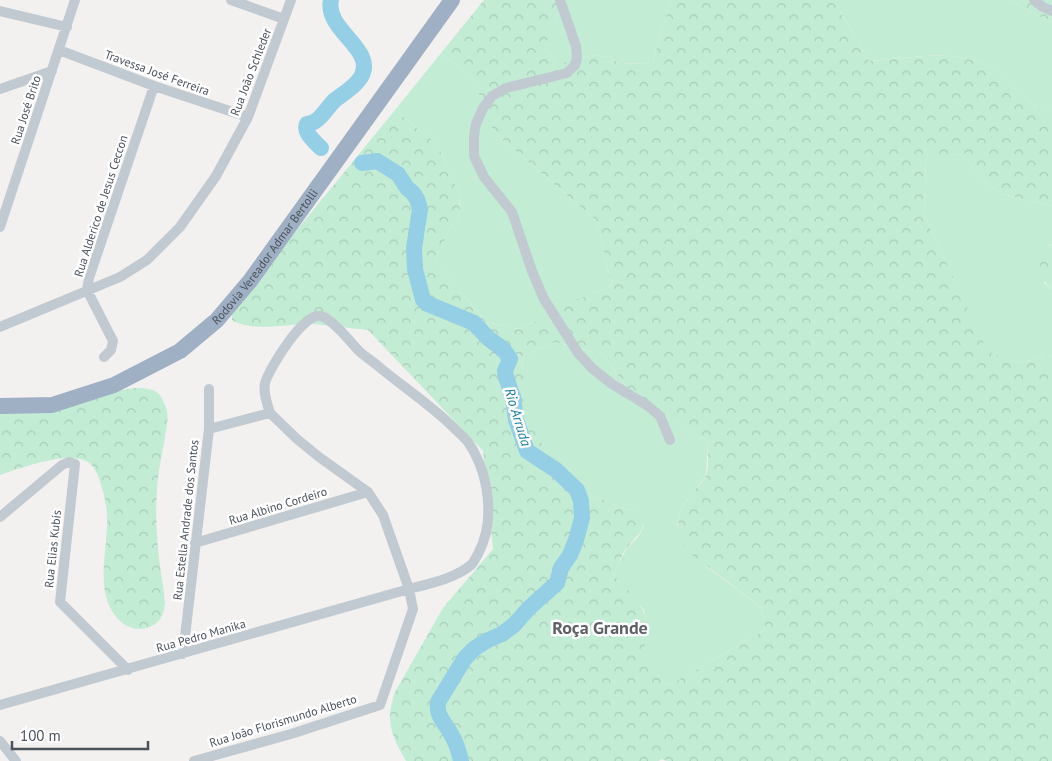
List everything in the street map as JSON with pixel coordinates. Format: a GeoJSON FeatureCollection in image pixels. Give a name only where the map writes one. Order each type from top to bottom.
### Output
{"type":"FeatureCollection","features":[{"type":"Feature","properties":{"kind":"highway","name":"Rodovia Vereador Admar Bertolli"},"geometry":{"type":"LineString","coordinates":[[0,406],[52,405],[114,385],[180,351],[217,320],[250,281],[452,0]]}},
{"type":"Feature","properties":{"kind":"street","name":"Rua José Brito"},"geometry":{"type":"LineString","coordinates":[[0,227],[75,0]]}},
{"type":"Feature","properties":{"kind":"street"},"geometry":{"type":"LineString","coordinates":[[230,0],[284,19]]}},
{"type":"Feature","properties":{"kind":"street","name":"Rua João Schleder"},"geometry":{"type":"LineString","coordinates":[[0,327],[120,277],[147,260],[180,227],[216,176],[248,117],[291,0]]}},
{"type":"Feature","properties":{"kind":"street"},"geometry":{"type":"LineString","coordinates":[[560,0],[576,46],[577,58],[575,65],[567,73],[506,88],[492,96],[483,108],[476,124],[474,156],[484,178],[512,212],[532,271],[544,299],[578,353],[593,369],[612,384],[648,406],[660,416],[670,440]]}},
{"type":"Feature","properties":{"kind":"street"},"geometry":{"type":"LineString","coordinates":[[1034,0],[1052,11]]}},
{"type":"Feature","properties":{"kind":"street"},"geometry":{"type":"LineString","coordinates":[[0,11],[67,27]]}},
{"type":"Feature","properties":{"kind":"street","name":"Travessa José Ferreira"},"geometry":{"type":"LineString","coordinates":[[59,50],[154,86],[248,117]]}},
{"type":"Feature","properties":{"kind":"street"},"geometry":{"type":"LineString","coordinates":[[0,88],[52,71]]}},
{"type":"Feature","properties":{"kind":"street","name":"Rua Alderico de Jesus Ceccon"},"geometry":{"type":"LineString","coordinates":[[104,357],[111,350],[113,341],[87,290],[89,278],[154,86]]}},
{"type":"Feature","properties":{"kind":"street","name":"Rua Pedro Manika"},"geometry":{"type":"LineString","coordinates":[[0,705],[447,579],[472,564],[483,544],[487,521],[488,497],[483,472],[468,442],[441,414],[368,358],[322,316],[315,316],[306,321],[295,333],[268,373],[264,386],[270,413]]}},
{"type":"Feature","properties":{"kind":"street","name":"Rua Estella Andrade dos Santos"},"geometry":{"type":"LineString","coordinates":[[184,654],[209,429],[209,388]]}},
{"type":"Feature","properties":{"kind":"street"},"geometry":{"type":"LineString","coordinates":[[209,429],[270,413],[319,457],[368,492],[383,515],[409,589]]}},
{"type":"Feature","properties":{"kind":"street","name":"Rua Elias Kubis"},"geometry":{"type":"LineString","coordinates":[[0,518],[62,465],[69,462],[75,464],[60,602],[128,670]]}},
{"type":"Feature","properties":{"kind":"street","name":"Rua Albino Cordeiro"},"geometry":{"type":"LineString","coordinates":[[195,543],[368,492]]}},
{"type":"Feature","properties":{"kind":"street","name":"Rua João Florismundo Alberto"},"geometry":{"type":"LineString","coordinates":[[194,761],[291,734],[380,705],[413,609],[409,589]]}},
{"type":"Feature","properties":{"kind":"street"},"geometry":{"type":"LineString","coordinates":[[0,741],[16,761]]}},
{"type":"Feature","properties":{"kind":"green space"},"geometry":{"type":"Polygon","coordinates":[[[484,0],[560,0],[560,6],[545,48],[556,62],[566,62],[594,55],[610,57],[619,63],[652,64],[671,0],[834,0],[869,61],[945,56],[975,61],[998,72],[1035,106],[1043,110],[1052,111],[1052,206],[1001,194],[960,154],[926,160],[924,215],[988,352],[1017,363],[1052,355],[1052,761],[667,761],[661,759],[659,761],[406,761],[391,728],[390,711],[395,692],[443,608],[493,549],[483,451],[368,330],[313,324],[250,326],[232,320],[232,314],[238,302],[395,110],[432,140],[446,159],[459,195],[460,210],[457,220],[450,229],[435,261],[486,322],[519,329],[536,321],[564,303],[593,294],[612,285],[597,221],[497,135],[490,124],[473,79],[441,53],[484,0]],[[555,342],[522,356],[526,419],[569,485],[622,508],[635,511],[644,519],[640,532],[624,552],[613,574],[635,598],[644,612],[647,627],[644,659],[668,686],[765,630],[762,608],[691,554],[681,538],[678,523],[679,516],[687,500],[707,473],[708,441],[633,398],[605,355],[555,342]]]}},
{"type":"Feature","properties":{"kind":"green space"},"geometry":{"type":"Polygon","coordinates":[[[560,0],[671,0],[652,64],[619,63],[610,57],[594,55],[566,62],[556,62],[545,48],[560,6],[560,0]]]}},
{"type":"Feature","properties":{"kind":"green space"},"geometry":{"type":"Polygon","coordinates":[[[834,0],[1010,0],[1052,22],[1052,111],[1043,110],[1035,106],[998,72],[975,61],[960,57],[930,56],[869,61],[834,0]]]}},
{"type":"Feature","properties":{"kind":"green space"},"geometry":{"type":"Polygon","coordinates":[[[1010,0],[1052,0],[1052,22],[1030,12],[1010,0]]]}},
{"type":"Feature","properties":{"kind":"green space"},"geometry":{"type":"Polygon","coordinates":[[[441,53],[473,79],[497,135],[597,221],[612,285],[519,329],[486,322],[435,261],[450,229],[457,220],[460,210],[459,195],[446,159],[432,140],[395,110],[441,53]]]}},
{"type":"Feature","properties":{"kind":"green space"},"geometry":{"type":"Polygon","coordinates":[[[960,154],[1001,194],[1052,206],[1052,244],[1050,245],[1044,283],[1052,289],[1052,355],[1017,363],[988,353],[924,215],[926,159],[960,154]]]}},
{"type":"Feature","properties":{"kind":"green space"},"geometry":{"type":"Polygon","coordinates":[[[1052,244],[1052,289],[1042,278],[1040,267],[1043,256],[1052,244]]]}},
{"type":"Feature","properties":{"kind":"green space"},"geometry":{"type":"Polygon","coordinates":[[[555,342],[605,355],[633,398],[708,441],[706,476],[686,501],[677,525],[707,567],[762,608],[765,630],[668,686],[644,660],[647,625],[644,610],[613,574],[627,548],[638,537],[644,526],[635,511],[622,508],[569,485],[525,419],[522,356],[555,342]]]}},
{"type":"Feature","properties":{"kind":"green space"},"geometry":{"type":"Polygon","coordinates":[[[134,388],[151,389],[157,392],[163,400],[168,417],[158,477],[156,511],[157,542],[164,589],[163,613],[155,624],[139,629],[125,625],[119,620],[107,599],[104,588],[104,563],[107,510],[95,469],[88,462],[69,458],[44,461],[0,475],[0,410],[134,388]]]}},
{"type":"Feature","properties":{"kind":"waterway","name":"Rio Arruda"},"geometry":{"type":"LineString","coordinates":[[321,148],[308,134],[307,124],[316,121],[335,100],[356,84],[361,77],[364,67],[362,57],[357,48],[335,21],[331,11],[331,0]]}},
{"type":"Feature","properties":{"kind":"waterway","name":"Rio Arruda"},"geometry":{"type":"LineString","coordinates":[[362,163],[377,161],[398,174],[417,199],[420,209],[414,248],[415,269],[423,300],[428,304],[474,323],[488,338],[504,350],[510,359],[505,371],[506,377],[513,397],[516,420],[527,451],[556,470],[577,490],[581,501],[582,518],[576,540],[570,555],[561,568],[557,583],[529,608],[514,625],[502,634],[475,648],[465,658],[438,702],[438,712],[454,740],[461,761]]}},
{"type":"Feature","properties":{"kind":"district","name":"Roça Grande"},"geometry":{"type":"Point","coordinates":[600,628]}}]}
